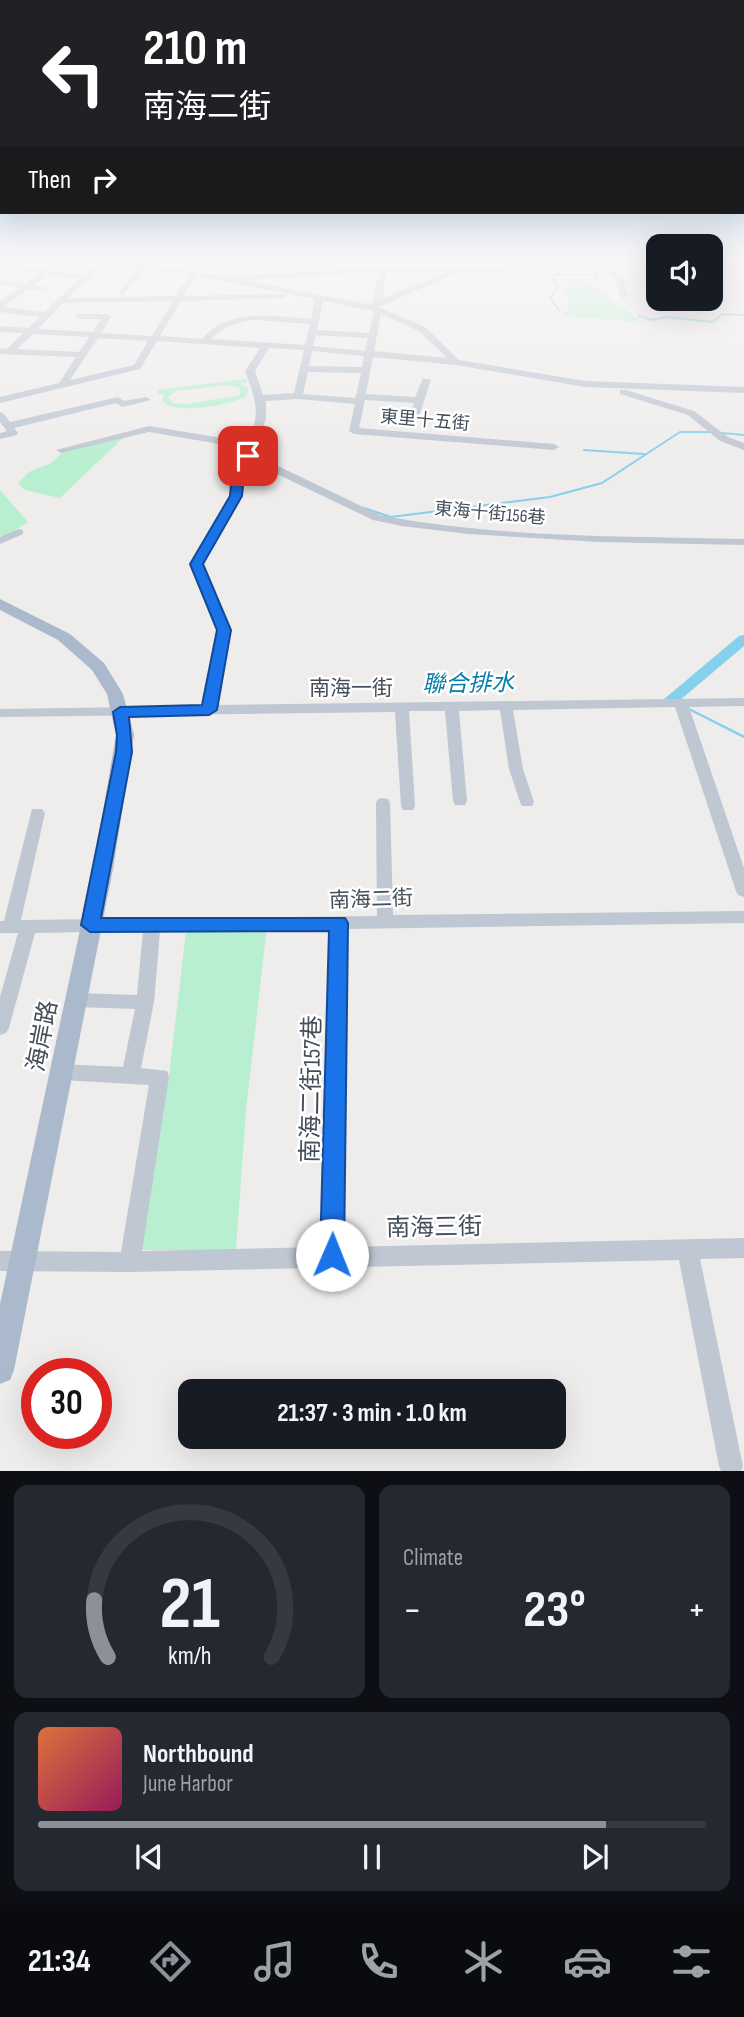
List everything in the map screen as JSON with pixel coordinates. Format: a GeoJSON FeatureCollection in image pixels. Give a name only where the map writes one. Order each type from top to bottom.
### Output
{"type":"FeatureCollection","features":[{"type":"Feature","properties":{"kind":"main road","name":"海岸路"},"geometry":{"type":"LineString","coordinates":[[0,604],[43,625],[81,650],[110,683],[120,710],[125,735],[124,752],[62,1072],[11,1261],[0,1370]]}},
{"type":"Feature","properties":{"kind":"street"},"geometry":{"type":"LineString","coordinates":[[5,351],[34,328]]}},
{"type":"Feature","properties":{"kind":"street"},"geometry":{"type":"LineString","coordinates":[[63,384],[101,328]]}},
{"type":"Feature","properties":{"kind":"street"},"geometry":{"type":"LineString","coordinates":[[0,400],[137,367],[162,328]]}},
{"type":"Feature","properties":{"kind":"street"},"geometry":{"type":"LineString","coordinates":[[206,340],[217,328]]}},
{"type":"Feature","properties":{"kind":"street"},"geometry":{"type":"LineString","coordinates":[[298,396],[314,328]]}},
{"type":"Feature","properties":{"kind":"street"},"geometry":{"type":"LineString","coordinates":[[318,328],[371,336]]}},
{"type":"Feature","properties":{"kind":"street","name":"東里十五街"},"geometry":{"type":"LineString","coordinates":[[373,328],[352,427],[357,432],[554,447]]}},
{"type":"Feature","properties":{"kind":"street"},"geometry":{"type":"LineString","coordinates":[[419,328],[456,362]]}},
{"type":"Feature","properties":{"kind":"street"},"geometry":{"type":"LineString","coordinates":[[0,329],[157,336],[456,362],[585,384],[676,406],[697,416],[717,434],[744,447]]}},
{"type":"Feature","properties":{"kind":"street"},"geometry":{"type":"LineString","coordinates":[[209,710],[224,630],[197,564],[236,496],[238,474],[249,454],[261,419],[259,398],[250,371],[267,344]]}},
{"type":"Feature","properties":{"kind":"street"},"geometry":{"type":"LineString","coordinates":[[5,351],[82,355]]}},
{"type":"Feature","properties":{"kind":"street"},"geometry":{"type":"LineString","coordinates":[[306,369],[364,370]]}},
{"type":"Feature","properties":{"kind":"street"},"geometry":{"type":"LineString","coordinates":[[415,417],[426,380]]}},
{"type":"Feature","properties":{"kind":"street"},"geometry":{"type":"LineString","coordinates":[[585,384],[744,390]]}},
{"type":"Feature","properties":{"kind":"street"},"geometry":{"type":"LineString","coordinates":[[259,398],[298,396],[419,400]]}},
{"type":"Feature","properties":{"kind":"street"},"geometry":{"type":"LineString","coordinates":[[0,436],[5,421],[118,400],[122,404],[146,400]]}},
{"type":"Feature","properties":{"kind":"street","name":"東海十街156巷"},"geometry":{"type":"LineString","coordinates":[[61,450],[149,429],[216,440],[377,518],[402,523],[468,531],[586,538],[744,542]]}},
{"type":"Feature","properties":{"kind":"street"},"geometry":{"type":"LineString","coordinates":[[0,541],[19,532]]}},
{"type":"Feature","properties":{"kind":"street","name":"南海一街"},"geometry":{"type":"LineString","coordinates":[[0,713],[744,702]]}},
{"type":"Feature","properties":{"kind":"street"},"geometry":{"type":"LineString","coordinates":[[681,705],[744,891]]}},
{"type":"Feature","properties":{"kind":"street"},"geometry":{"type":"LineString","coordinates":[[506,707],[516,769],[527,802]]}},
{"type":"Feature","properties":{"kind":"street"},"geometry":{"type":"LineString","coordinates":[[452,708],[460,801]]}},
{"type":"Feature","properties":{"kind":"street"},"geometry":{"type":"LineString","coordinates":[[402,709],[408,806]]}},
{"type":"Feature","properties":{"kind":"street"},"geometry":{"type":"LineString","coordinates":[[383,803],[385,920]]}},
{"type":"Feature","properties":{"kind":"street"},"geometry":{"type":"LineString","coordinates":[[0,1028],[13,927],[37,813]]}},
{"type":"Feature","properties":{"kind":"street","name":"南海二街"},"geometry":{"type":"LineString","coordinates":[[13,927],[744,917]]}},
{"type":"Feature","properties":{"kind":"street","name":"南海二街157巷"},"geometry":{"type":"LineString","coordinates":[[332,1255],[339,923]]}},
{"type":"Feature","properties":{"kind":"street"},"geometry":{"type":"LineString","coordinates":[[130,1076],[145,1002],[152,924]]}},
{"type":"Feature","properties":{"kind":"street"},"geometry":{"type":"LineString","coordinates":[[76,1000],[145,1002]]}},
{"type":"Feature","properties":{"kind":"street"},"geometry":{"type":"LineString","coordinates":[[62,1072],[160,1077],[131,1262]]}},
{"type":"Feature","properties":{"kind":"street","name":"南海三街"},"geometry":{"type":"LineString","coordinates":[[11,1261],[131,1262],[332,1255],[744,1248]]}},
{"type":"Feature","properties":{"kind":"street"},"geometry":{"type":"LineString","coordinates":[[687,1249],[731,1466]]}},
{"type":"Feature","properties":{"kind":"green space"},"geometry":{"type":"Polygon","coordinates":[[[246,379],[248,382],[240,383],[249,389],[246,397],[203,408],[179,408],[170,405],[162,401],[164,394],[158,394],[157,390],[246,379]],[[227,385],[176,391],[168,397],[173,403],[187,404],[240,395],[240,388],[227,385]]]}},
{"type":"Feature","properties":{"kind":"green space"},"geometry":{"type":"Polygon","coordinates":[[[126,435],[60,498],[25,490],[18,483],[29,472],[51,463],[65,450],[126,435]]]}},
{"type":"Feature","properties":{"kind":"green space"},"geometry":{"type":"Polygon","coordinates":[[[0,490],[28,522],[3,538],[0,535],[0,490]]]}},
{"type":"Feature","properties":{"kind":"green space"},"geometry":{"type":"Polygon","coordinates":[[[187,924],[267,925],[246,1111],[236,1250],[133,1250],[169,1075],[187,924]]]}},
{"type":"Feature","properties":{"kind":"waterway"},"geometry":{"type":"LineString","coordinates":[[364,508],[391,517],[550,497],[602,483],[680,432],[712,432]]}},
{"type":"Feature","properties":{"kind":"waterway"},"geometry":{"type":"LineString","coordinates":[[722,433],[744,435]]}},
{"type":"Feature","properties":{"kind":"waterway"},"geometry":{"type":"LineString","coordinates":[[584,450],[644,454]]}},
{"type":"Feature","properties":{"kind":"waterway","name":"聯合排水"},"geometry":{"type":"LineString","coordinates":[[668,703],[744,639]]}},
{"type":"Feature","properties":{"kind":"waterway"},"geometry":{"type":"LineString","coordinates":[[687,708],[744,737]]}},
{"type":"Feature","properties":{"kind":"route"},"geometry":{"type":"LineString","coordinates":[[248,456],[238,474],[236,496],[198,558],[197,564],[224,630],[209,710],[120,712],[124,719],[124,752],[90,925],[339,923],[332,1255]]}}]}
